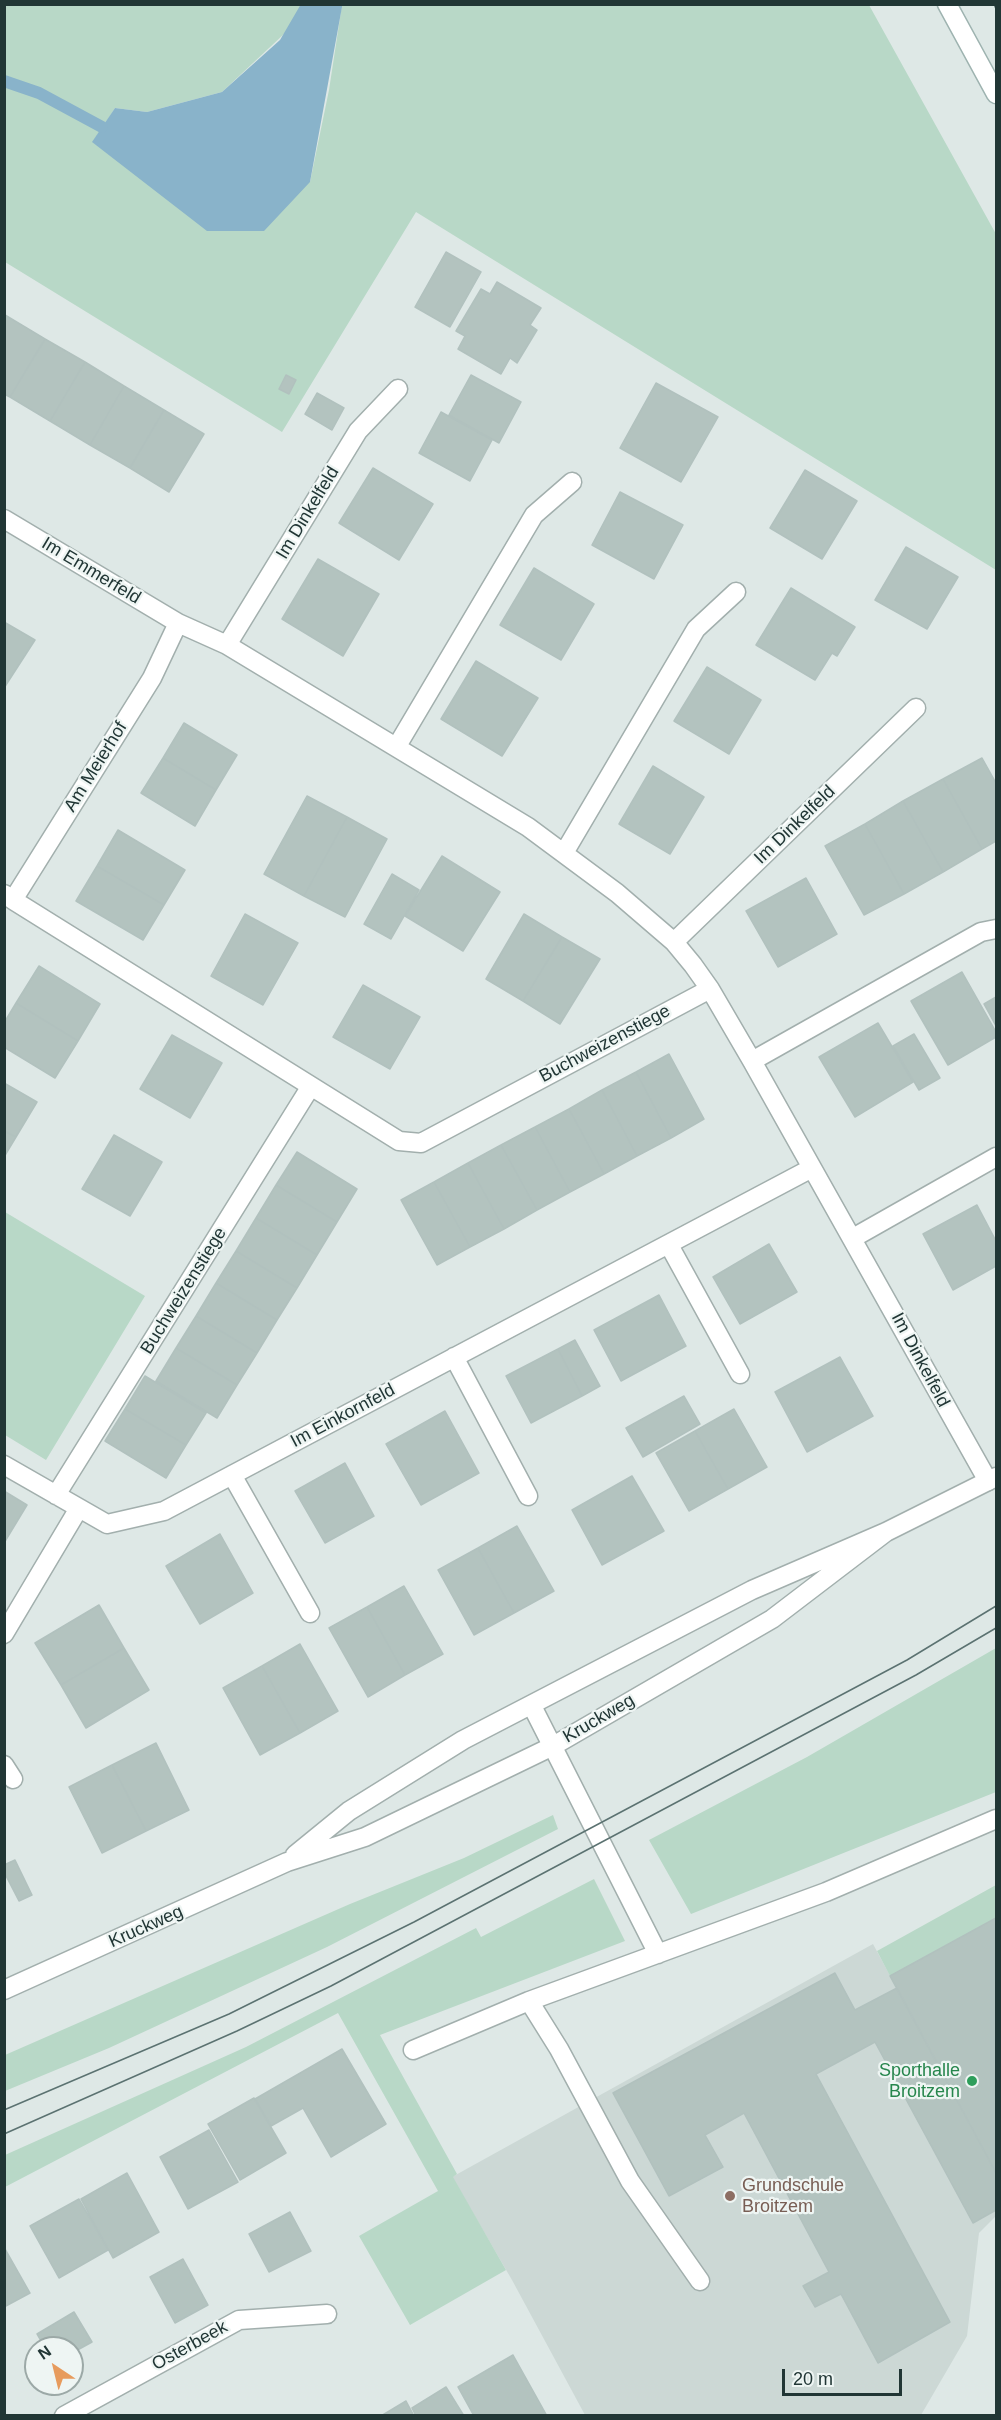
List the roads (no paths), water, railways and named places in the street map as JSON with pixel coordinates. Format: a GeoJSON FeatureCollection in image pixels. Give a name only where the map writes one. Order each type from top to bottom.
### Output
{"type":"FeatureCollection","features":[{"type":"Feature","properties":{"kind":"street"},"geometry":{"type":"LineString","coordinates":[[947,4],[996,94]]}},
{"type":"Feature","properties":{"kind":"street","name":"Im Dinkelfeld"},"geometry":{"type":"LineString","coordinates":[[227,645],[358,431],[398,389]]}},
{"type":"Feature","properties":{"kind":"street"},"geometry":{"type":"LineString","coordinates":[[397,746],[534,515],[572,482]]}},
{"type":"Feature","properties":{"kind":"street","name":"Im Emmerfeld"},"geometry":{"type":"LineString","coordinates":[[4,519],[178,623]]}},
{"type":"Feature","properties":{"kind":"street"},"geometry":{"type":"LineString","coordinates":[[564,853],[696,629],[736,592]]}},
{"type":"Feature","properties":{"kind":"street","name":"Im Dinkelfeld"},"geometry":{"type":"LineString","coordinates":[[178,623],[227,645],[528,826],[643,914],[674,942],[710,989],[992,1479]]}},
{"type":"Feature","properties":{"kind":"street","name":"Am Meierhof"},"geometry":{"type":"LineString","coordinates":[[9,897],[152,678],[178,623]]}},
{"type":"Feature","properties":{"kind":"street","name":"Im Dinkelfeld"},"geometry":{"type":"LineString","coordinates":[[674,942],[916,708]]}},
{"type":"Feature","properties":{"kind":"street","name":"Buchweizenstiege"},"geometry":{"type":"LineString","coordinates":[[9,897],[399,1141],[421,1143],[710,989]]}},
{"type":"Feature","properties":{"kind":"street"},"geometry":{"type":"LineString","coordinates":[[752,1061],[981,932],[996,928]]}},
{"type":"Feature","properties":{"kind":"street","name":"Buchweizenstiege"},"geometry":{"type":"LineString","coordinates":[[56,1495],[311,1086]]}},
{"type":"Feature","properties":{"kind":"street"},"geometry":{"type":"LineString","coordinates":[[853,1238],[996,1156]]}},
{"type":"Feature","properties":{"kind":"street","name":"Im Einkornfeld"},"geometry":{"type":"LineString","coordinates":[[4,1465],[107,1524],[164,1511],[669,1245],[812,1167]]}},
{"type":"Feature","properties":{"kind":"street"},"geometry":{"type":"LineString","coordinates":[[669,1245],[741,1374]]}},
{"type":"Feature","properties":{"kind":"street"},"geometry":{"type":"LineString","coordinates":[[454,1357],[528,1496]]}},
{"type":"Feature","properties":{"kind":"street"},"geometry":{"type":"LineString","coordinates":[[232,1475],[310,1613]]}},
{"type":"Feature","properties":{"kind":"street","name":"Kruckweg"},"geometry":{"type":"LineString","coordinates":[[287,1862],[350,1811],[463,1740],[752,1590],[886,1532],[992,1479]]}},
{"type":"Feature","properties":{"kind":"street"},"geometry":{"type":"LineString","coordinates":[[4,1634],[79,1508]]}},
{"type":"Feature","properties":{"kind":"street","name":"Kruckweg"},"geometry":{"type":"LineString","coordinates":[[4,1990],[287,1862],[365,1837],[553,1746],[772,1619],[886,1532]]}},
{"type":"Feature","properties":{"kind":"street"},"geometry":{"type":"LineString","coordinates":[[532,1706],[658,1954]]}},
{"type":"Feature","properties":{"kind":"street"},"geometry":{"type":"LineString","coordinates":[[413,2050],[529,2001],[826,1892],[996,1820]]}},
{"type":"Feature","properties":{"kind":"street"},"geometry":{"type":"LineString","coordinates":[[529,2001],[559,2049],[630,2181],[700,2282]]}},
{"type":"Feature","properties":{"kind":"street","name":"Osterbeek"},"geometry":{"type":"LineString","coordinates":[[64,2415],[239,2320],[327,2314]]}},
{"type":"Feature","properties":{"kind":"water"},"geometry":{"type":"Polygon","coordinates":[[[301,4],[342,5],[342,7],[310,182],[264,231],[207,231],[92,142],[115,108],[147,112],[222,92],[280,40],[301,4]]]}},
{"type":"Feature","properties":{"kind":"waterway"},"geometry":{"type":"LineString","coordinates":[[4,81],[39,93],[102,127]]}},
{"type":"Feature","properties":{"kind":"tram line"},"geometry":{"type":"LineString","coordinates":[[994,4],[996,9]]}},
{"type":"Feature","properties":{"kind":"tram line"},"geometry":{"type":"LineString","coordinates":[[4,2110],[229,2014],[414,1922],[907,1660],[996,1606]]}},
{"type":"Feature","properties":{"kind":"tram line"},"geometry":{"type":"LineString","coordinates":[[4,2134],[237,2031],[331,1986],[916,1675],[996,1628]]}},
{"type":"Feature","properties":{"kind":"place","name":"Sporthalle Broitzem"},"geometry":{"type":"Point","coordinates":[972,2081]}},
{"type":"Feature","properties":{"kind":"place","name":"Grundschule Broitzem"},"geometry":{"type":"Point","coordinates":[730,2196]}}]}
